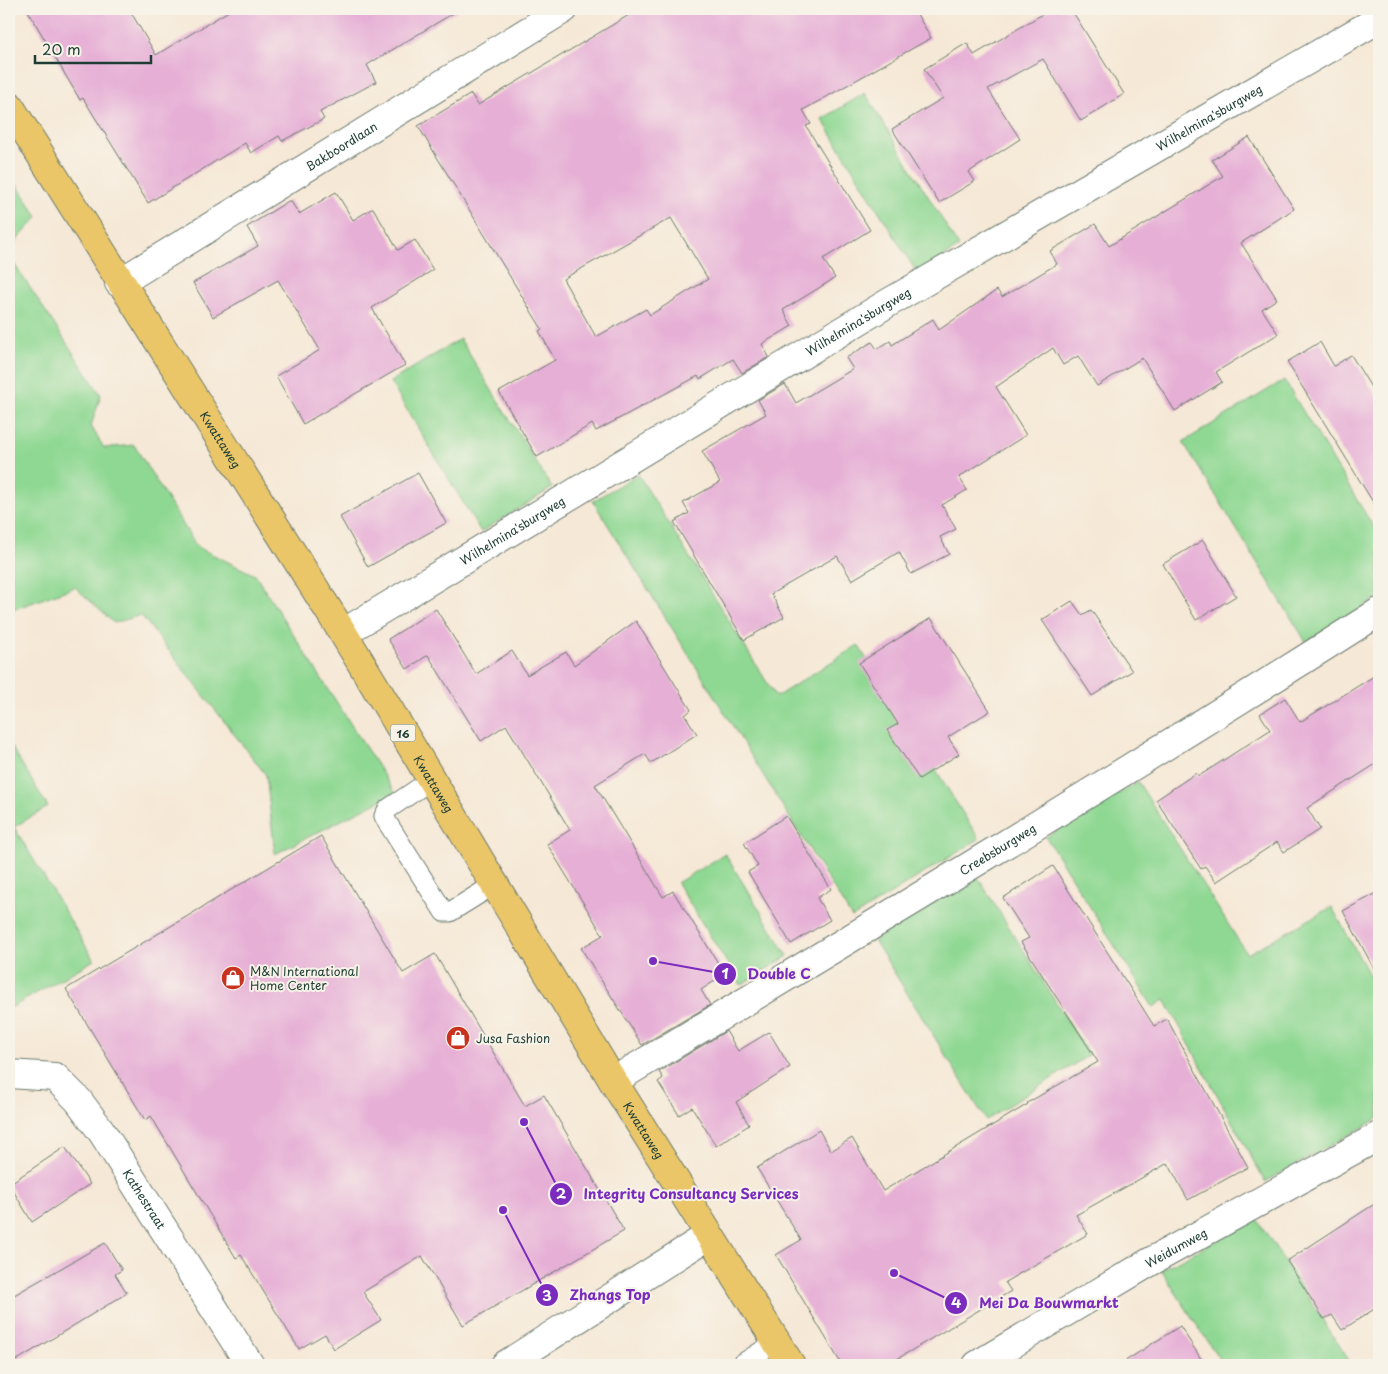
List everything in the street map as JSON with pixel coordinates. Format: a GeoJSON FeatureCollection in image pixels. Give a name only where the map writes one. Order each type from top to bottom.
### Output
{"type":"FeatureCollection","features":[{"type":"Feature","properties":{"kind":"main road","name":"Kwattaweg"},"geometry":{"type":"LineString","coordinates":[[9,105],[342,634],[708,1236],[791,1365]]}},
{"type":"Feature","properties":{"kind":"street","name":"Bakboordlaan"},"geometry":{"type":"LineString","coordinates":[[119,282],[564,9]]}},
{"type":"Feature","properties":{"kind":"street","name":"Wilhelmina'sburgweg"},"geometry":{"type":"LineString","coordinates":[[342,634],[888,303],[1379,19]]}},
{"type":"Feature","properties":{"kind":"street","name":"Creebsburgweg"},"geometry":{"type":"LineString","coordinates":[[613,1081],[1067,807],[1379,612]]}},
{"type":"Feature","properties":{"kind":"street","name":"Kathestraat"},"geometry":{"type":"LineString","coordinates":[[9,1074],[55,1078],[78,1100],[102,1132],[250,1365]]}},
{"type":"Feature","properties":{"kind":"street","name":"Weidumweg"},"geometry":{"type":"LineString","coordinates":[[977,1365],[1150,1262],[1379,1136]]}},
{"type":"Feature","properties":{"kind":"street"},"geometry":{"type":"LineString","coordinates":[[505,1365],[708,1236]]}},
{"type":"Feature","properties":{"kind":"lane"},"geometry":{"type":"LineString","coordinates":[[431,780],[388,809],[384,816],[387,822],[444,912],[450,912],[495,884]]}},
{"type":"Feature","properties":{"kind":"lane"},"geometry":{"type":"LineString","coordinates":[[740,1365],[776,1342]]}},
{"type":"Feature","properties":{"kind":"green space"},"geometry":{"type":"Polygon","coordinates":[[[865,93],[959,247],[917,273],[822,119],[865,93]]]}},
{"type":"Feature","properties":{"kind":"green space"},"geometry":{"type":"Polygon","coordinates":[[[9,176],[11,176],[38,217],[9,249],[9,176]]]}},
{"type":"Feature","properties":{"kind":"green space"},"geometry":{"type":"Polygon","coordinates":[[[9,256],[101,395],[91,426],[104,448],[134,445],[197,547],[255,575],[395,793],[275,854],[266,775],[141,615],[114,623],[75,587],[9,611],[9,256]]]}},
{"type":"Feature","properties":{"kind":"green space"},"geometry":{"type":"Polygon","coordinates":[[[460,339],[552,488],[481,532],[390,382],[460,339]]]}},
{"type":"Feature","properties":{"kind":"green space"},"geometry":{"type":"Polygon","coordinates":[[[1284,380],[1379,536],[1379,597],[1306,642],[1183,442],[1284,380]]]}},
{"type":"Feature","properties":{"kind":"green space"},"geometry":{"type":"Polygon","coordinates":[[[638,474],[776,697],[858,645],[979,839],[852,918],[593,501],[638,474]]]}},
{"type":"Feature","properties":{"kind":"green space"},"geometry":{"type":"Polygon","coordinates":[[[9,743],[48,807],[14,827],[94,960],[9,1009],[9,743]]]}},
{"type":"Feature","properties":{"kind":"green space"},"geometry":{"type":"Polygon","coordinates":[[[1138,782],[1247,954],[1332,907],[1379,993],[1379,1118],[1265,1182],[1165,1000],[1153,1007],[1046,837],[1138,782]]]}},
{"type":"Feature","properties":{"kind":"green space"},"geometry":{"type":"Polygon","coordinates":[[[725,854],[788,956],[741,985],[677,883],[725,854]]]}},
{"type":"Feature","properties":{"kind":"green space"},"geometry":{"type":"Polygon","coordinates":[[[977,876],[1089,1055],[986,1120],[874,940],[977,876]]]}},
{"type":"Feature","properties":{"kind":"green space"},"geometry":{"type":"Polygon","coordinates":[[[1257,1219],[1352,1365],[1223,1365],[1161,1270],[1257,1219]]]}},
{"type":"Feature","properties":{"kind":"building"},"geometry":{"type":"Polygon","coordinates":[[[27,9],[129,9],[156,55],[232,9],[460,9],[367,65],[376,82],[320,112],[324,119],[282,141],[279,136],[251,153],[245,143],[148,203],[83,98],[80,100],[27,9]]]}},
{"type":"Feature","properties":{"kind":"building"},"geometry":{"type":"Polygon","coordinates":[[[639,9],[914,9],[931,38],[803,110],[811,124],[806,126],[870,230],[823,259],[835,278],[783,310],[792,326],[762,344],[769,357],[742,373],[733,359],[700,379],[698,376],[596,431],[592,424],[537,457],[499,392],[555,360],[539,331],[542,329],[418,126],[471,94],[478,105],[639,9]],[[671,218],[563,279],[596,337],[646,309],[650,315],[708,279],[671,218]]]}},
{"type":"Feature","properties":{"kind":"building"},"geometry":{"type":"Polygon","coordinates":[[[1051,9],[1071,9],[1124,94],[1081,121],[1043,59],[988,89],[1020,139],[969,172],[975,181],[939,203],[892,129],[943,98],[924,69],[967,43],[974,55],[1051,9]]]}},
{"type":"Feature","properties":{"kind":"building"},"geometry":{"type":"Polygon","coordinates":[[[1249,137],[1294,209],[1241,243],[1277,299],[1262,309],[1278,334],[1216,372],[1222,382],[1175,411],[1142,358],[1097,386],[1078,356],[1063,365],[1053,348],[996,387],[1026,435],[959,477],[967,490],[942,505],[956,529],[940,537],[949,554],[911,574],[899,552],[852,580],[837,556],[771,594],[784,617],[744,640],[674,522],[689,513],[683,503],[720,482],[702,451],[766,414],[758,400],[785,384],[796,403],[853,369],[846,358],[872,342],[877,349],[890,341],[892,345],[933,319],[939,330],[997,290],[1002,297],[1057,264],[1050,251],[1095,224],[1109,246],[1223,176],[1212,160],[1249,137]]]}},
{"type":"Feature","properties":{"kind":"building"},"geometry":{"type":"Polygon","coordinates":[[[336,192],[353,220],[373,208],[398,250],[415,240],[433,270],[372,308],[405,365],[303,424],[276,376],[320,350],[278,280],[213,317],[193,283],[258,246],[247,227],[290,200],[299,214],[336,192]]]}},
{"type":"Feature","properties":{"kind":"building"},"geometry":{"type":"Polygon","coordinates":[[[1320,342],[1334,366],[1351,355],[1379,400],[1379,512],[1287,362],[1320,342]]]}},
{"type":"Feature","properties":{"kind":"building"},"geometry":{"type":"Polygon","coordinates":[[[418,473],[446,523],[368,567],[340,517],[418,473]]]}},
{"type":"Feature","properties":{"kind":"building"},"geometry":{"type":"Polygon","coordinates":[[[1203,540],[1236,596],[1196,620],[1163,564],[1203,540]]]}},
{"type":"Feature","properties":{"kind":"building"},"geometry":{"type":"Polygon","coordinates":[[[1072,601],[1082,615],[1091,610],[1132,671],[1092,696],[1042,620],[1072,601]]]}},
{"type":"Feature","properties":{"kind":"building"},"geometry":{"type":"Polygon","coordinates":[[[436,609],[476,674],[512,651],[527,675],[566,652],[574,665],[636,621],[691,710],[685,715],[697,734],[651,763],[645,754],[595,785],[663,897],[673,891],[725,974],[701,990],[710,1005],[642,1045],[581,948],[603,935],[547,844],[570,830],[506,725],[481,741],[428,655],[407,669],[388,639],[436,609]]]}},
{"type":"Feature","properties":{"kind":"building"},"geometry":{"type":"Polygon","coordinates":[[[931,618],[990,711],[948,737],[959,754],[919,779],[887,730],[898,724],[859,663],[931,618]]]}},
{"type":"Feature","properties":{"kind":"building"},"geometry":{"type":"Polygon","coordinates":[[[1379,673],[1379,762],[1307,808],[1320,829],[1284,852],[1277,842],[1216,882],[1205,866],[1201,869],[1156,800],[1196,773],[1199,776],[1270,730],[1260,714],[1285,698],[1300,722],[1379,673]]]}},
{"type":"Feature","properties":{"kind":"building"},"geometry":{"type":"Polygon","coordinates":[[[786,816],[831,889],[817,898],[830,920],[791,944],[748,872],[758,866],[744,843],[786,816]]]}},
{"type":"Feature","properties":{"kind":"building"},"geometry":{"type":"Polygon","coordinates":[[[321,836],[403,973],[435,954],[525,1106],[544,1095],[624,1231],[463,1325],[422,1256],[363,1292],[381,1320],[334,1349],[325,1334],[299,1349],[241,1255],[236,1258],[151,1116],[145,1120],[66,989],[321,836]]]}},
{"type":"Feature","properties":{"kind":"building"},"geometry":{"type":"Polygon","coordinates":[[[1053,866],[1154,1026],[1167,1019],[1248,1167],[1188,1200],[1168,1163],[1076,1215],[1088,1234],[1005,1282],[1011,1291],[887,1365],[842,1365],[776,1255],[801,1240],[757,1168],[819,1130],[831,1151],[852,1138],[883,1191],[1098,1062],[1021,942],[1029,938],[1003,898],[1053,866]]]}},
{"type":"Feature","properties":{"kind":"building"},"geometry":{"type":"Polygon","coordinates":[[[1379,892],[1379,978],[1343,911],[1379,892]]]}},
{"type":"Feature","properties":{"kind":"building"},"geometry":{"type":"Polygon","coordinates":[[[726,1031],[738,1051],[769,1032],[790,1067],[736,1102],[749,1125],[716,1146],[692,1107],[679,1115],[658,1082],[663,1078],[659,1072],[726,1031]]]}},
{"type":"Feature","properties":{"kind":"building"},"geometry":{"type":"Polygon","coordinates":[[[65,1147],[90,1184],[32,1222],[9,1184],[65,1147]]]}},
{"type":"Feature","properties":{"kind":"building"},"geometry":{"type":"Polygon","coordinates":[[[1379,1201],[1379,1306],[1342,1330],[1332,1315],[1324,1319],[1287,1261],[1379,1201]]]}},
{"type":"Feature","properties":{"kind":"building"},"geometry":{"type":"Polygon","coordinates":[[[105,1243],[122,1270],[115,1274],[127,1293],[9,1365],[9,1298],[105,1243]]]}},
{"type":"Feature","properties":{"kind":"building"},"geometry":{"type":"Polygon","coordinates":[[[1180,1326],[1205,1365],[1119,1365],[1180,1326]]]}},
{"type":"Feature","properties":{"kind":"place","name":"Double C"},"geometry":{"type":"Point","coordinates":[653,961]}},
{"type":"Feature","properties":{"kind":"place","name":"M&N International Home Center"},"geometry":{"type":"Point","coordinates":[233,978]}},
{"type":"Feature","properties":{"kind":"place","name":"Jusa Fashion"},"geometry":{"type":"Point","coordinates":[458,1038]}},
{"type":"Feature","properties":{"kind":"place","name":"Integrity Consultancy Services"},"geometry":{"type":"Point","coordinates":[524,1122]}},
{"type":"Feature","properties":{"kind":"place","name":"Zhangs Top"},"geometry":{"type":"Point","coordinates":[503,1210]}},
{"type":"Feature","properties":{"kind":"place","name":"Mei Da Bouwmarkt"},"geometry":{"type":"Point","coordinates":[894,1273]}}]}
